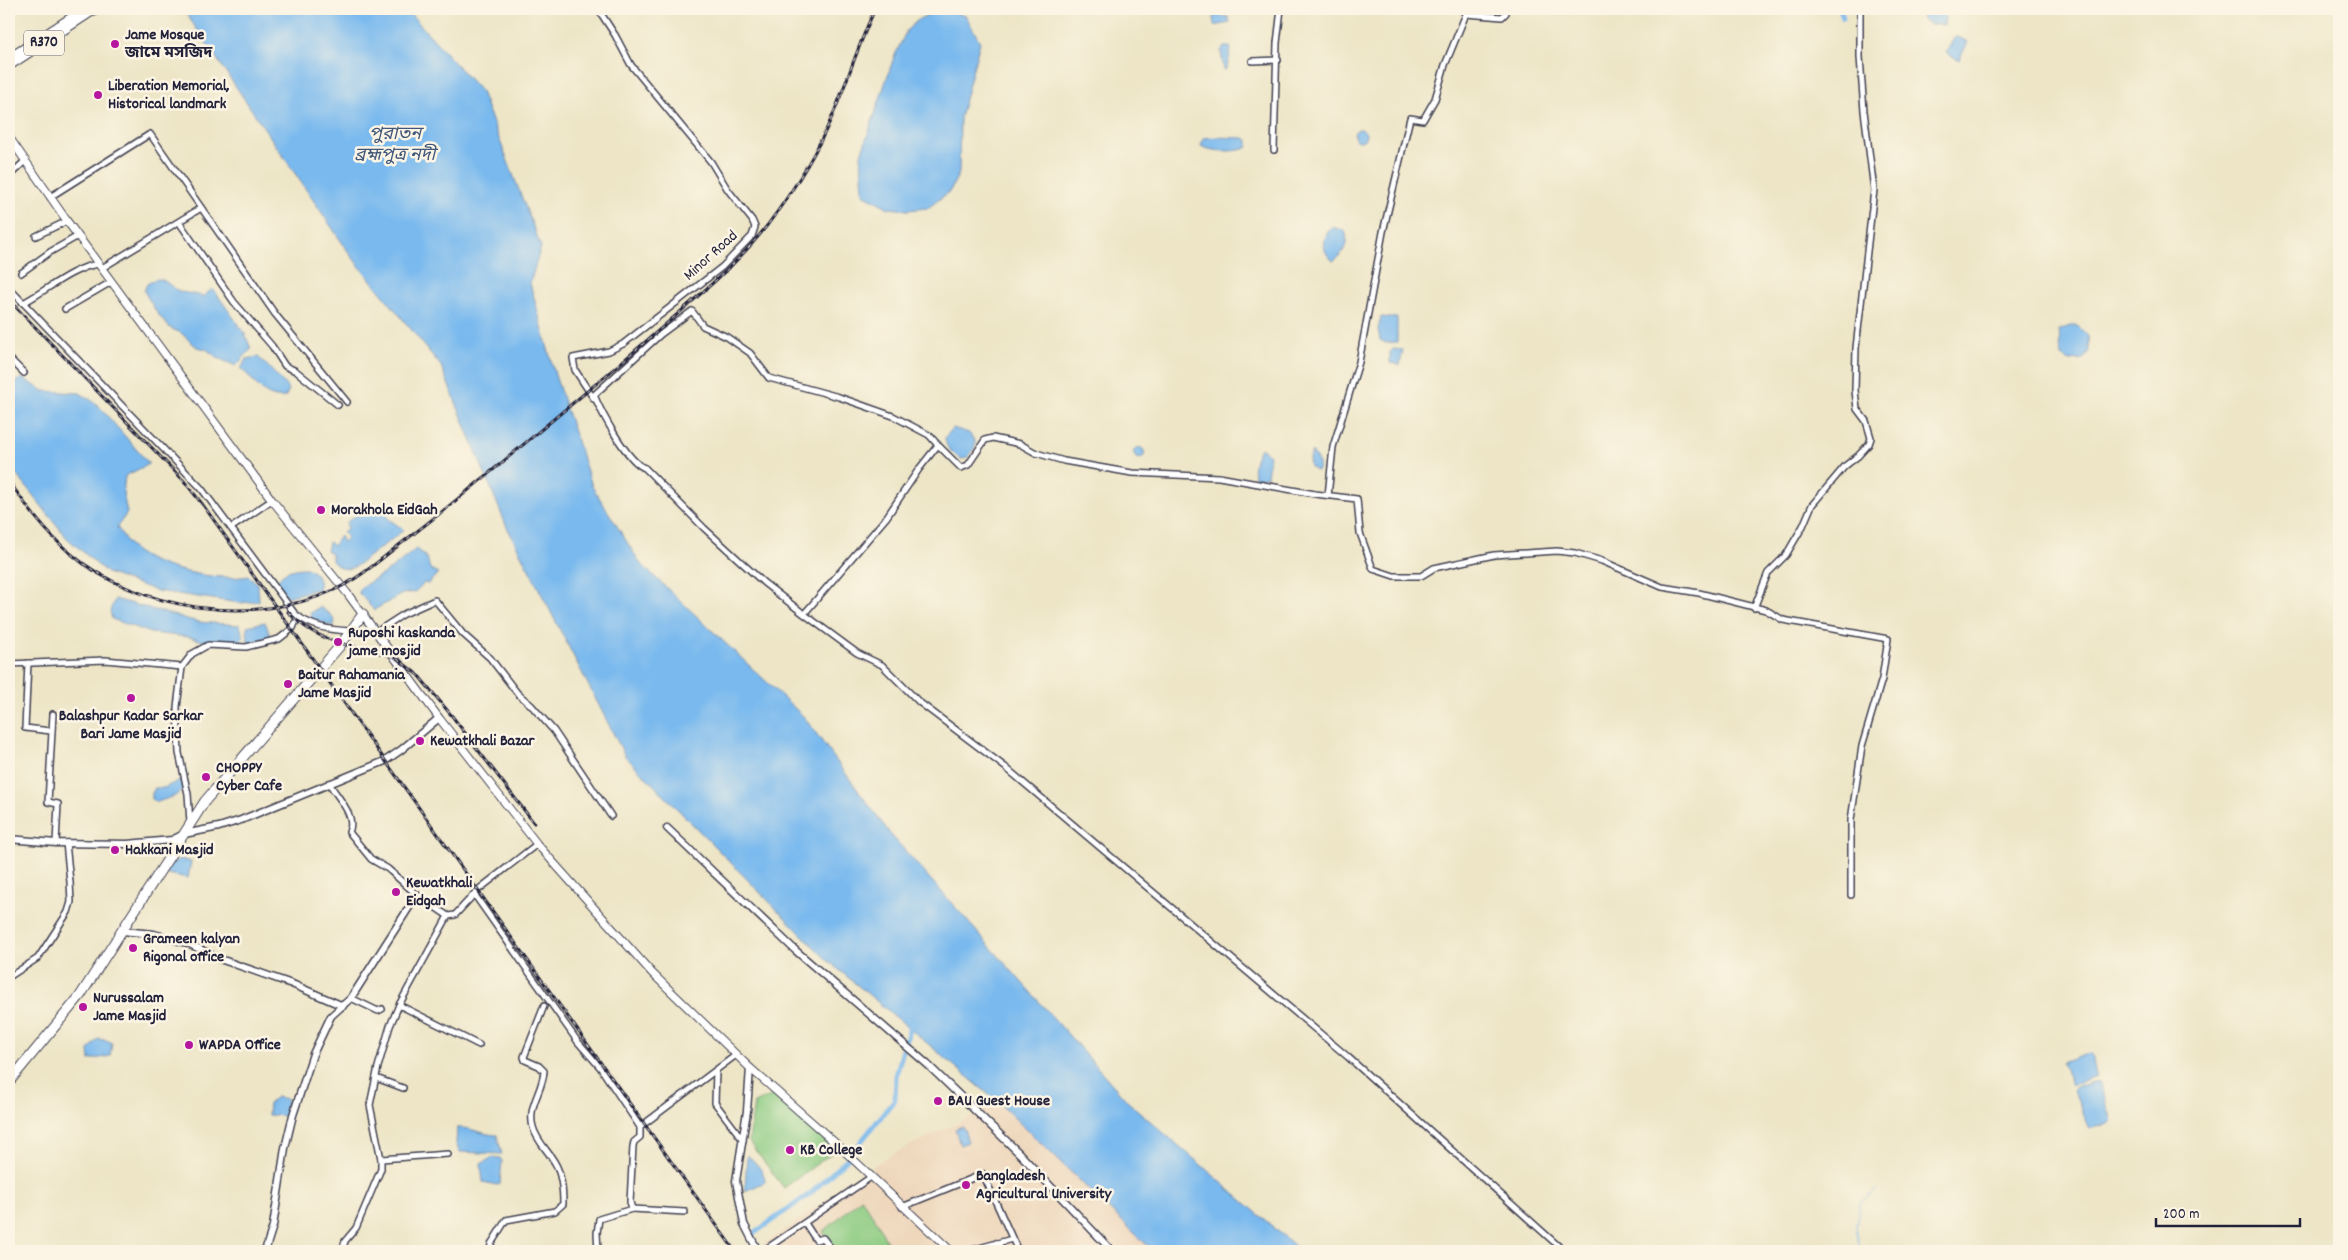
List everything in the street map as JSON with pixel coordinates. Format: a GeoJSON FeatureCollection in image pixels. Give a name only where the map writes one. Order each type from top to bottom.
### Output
{"type":"FeatureCollection","features":[{"type":"Feature","properties":{"kind":"highway"},"geometry":{"type":"LineString","coordinates":[[9,1082],[80,996],[205,801],[351,631],[363,614]]}},
{"type":"Feature","properties":{"kind":"main road"},"geometry":{"type":"LineString","coordinates":[[76,14],[84,9]]}},
{"type":"Feature","properties":{"kind":"main road","name":"R370"},"geometry":{"type":"LineString","coordinates":[[9,66],[12,59],[76,14],[96,9]]}},
{"type":"Feature","properties":{"kind":"main road"},"geometry":{"type":"LineString","coordinates":[[9,71],[12,59]]}},
{"type":"Feature","properties":{"kind":"main road"},"geometry":{"type":"LineString","coordinates":[[9,138],[67,221],[272,500],[363,614],[439,718],[537,844],[652,973],[736,1055],[951,1251]]}},
{"type":"Feature","properties":{"kind":"street","name":"Minor Road"},"geometry":{"type":"LineString","coordinates":[[598,9],[631,65],[711,162],[728,190],[752,220],[755,227],[752,236],[722,267],[623,344],[609,351],[573,358],[575,370],[599,407]]}},
{"type":"Feature","properties":{"kind":"street"},"geometry":{"type":"LineString","coordinates":[[1274,150],[1277,43],[1281,9]]}},
{"type":"Feature","properties":{"kind":"street"},"geometry":{"type":"LineString","coordinates":[[1328,496],[1333,447],[1359,362],[1383,232],[1410,118],[1423,120],[1435,99],[1445,65],[1466,14],[1502,17],[1506,13],[1506,9]]}},
{"type":"Feature","properties":{"kind":"street"},"geometry":{"type":"LineString","coordinates":[[1754,608],[1768,573],[1786,555],[1803,526],[1812,505],[1845,466],[1864,450],[1871,438],[1866,421],[1857,408],[1855,390],[1856,348],[1874,190],[1864,111],[1860,9]]}},
{"type":"Feature","properties":{"kind":"street"},"geometry":{"type":"LineString","coordinates":[[1252,61],[1278,60]]}},
{"type":"Feature","properties":{"kind":"street"},"geometry":{"type":"LineString","coordinates":[[50,197],[150,134],[275,314],[347,402]]}},
{"type":"Feature","properties":{"kind":"street"},"geometry":{"type":"LineString","coordinates":[[9,176],[25,160]]}},
{"type":"Feature","properties":{"kind":"street"},"geometry":{"type":"LineString","coordinates":[[23,303],[86,266],[100,266],[180,222],[201,208]]}},
{"type":"Feature","properties":{"kind":"street"},"geometry":{"type":"LineString","coordinates":[[36,236],[67,221]]}},
{"type":"Feature","properties":{"kind":"street"},"geometry":{"type":"LineString","coordinates":[[180,222],[234,302],[272,346],[285,366],[296,372],[338,405]]}},
{"type":"Feature","properties":{"kind":"street"},"geometry":{"type":"LineString","coordinates":[[21,273],[50,252],[78,236]]}},
{"type":"Feature","properties":{"kind":"street"},"geometry":{"type":"LineString","coordinates":[[65,309],[112,282]]}},
{"type":"Feature","properties":{"kind":"street"},"geometry":{"type":"LineString","coordinates":[[9,288],[202,488],[230,528],[298,616],[314,625],[332,630],[351,631]]}},
{"type":"Feature","properties":{"kind":"street"},"geometry":{"type":"LineString","coordinates":[[1564,1251],[1348,1057],[1005,767],[919,702],[882,665],[857,653],[764,583],[704,528],[646,468],[639,466],[599,407],[594,395],[607,381],[662,334],[692,312],[703,326],[727,337],[750,354],[769,378],[839,397],[893,416],[929,435],[961,468],[968,465],[985,440],[993,438],[1020,444],[1044,455],[1092,466],[1141,474],[1219,477],[1356,499],[1357,518],[1366,552],[1373,569],[1381,573],[1394,576],[1422,576],[1434,568],[1494,555],[1557,551],[1575,553],[1662,587],[1698,593],[1766,610],[1783,620],[1888,639],[1882,679],[1862,746],[1850,820],[1851,895]]}},
{"type":"Feature","properties":{"kind":"street"},"geometry":{"type":"LineString","coordinates":[[9,358],[24,374]]}},
{"type":"Feature","properties":{"kind":"street"},"geometry":{"type":"LineString","coordinates":[[804,614],[886,518],[919,469],[938,445]]}},
{"type":"Feature","properties":{"kind":"street"},"geometry":{"type":"LineString","coordinates":[[230,528],[272,500]]}},
{"type":"Feature","properties":{"kind":"street"},"geometry":{"type":"LineString","coordinates":[[376,632],[420,605],[435,600],[463,634],[490,658],[518,694],[531,705],[554,731],[611,816]]}},
{"type":"Feature","properties":{"kind":"street"},"geometry":{"type":"LineString","coordinates":[[190,824],[188,794],[179,753],[177,707],[182,667],[192,654],[208,645],[246,647],[279,639],[293,628],[298,616]]}},
{"type":"Feature","properties":{"kind":"street"},"geometry":{"type":"LineString","coordinates":[[9,664],[105,660],[182,667]]}},
{"type":"Feature","properties":{"kind":"street"},"geometry":{"type":"LineString","coordinates":[[28,663],[25,728],[51,731]]}},
{"type":"Feature","properties":{"kind":"street"},"geometry":{"type":"LineString","coordinates":[[53,714],[48,802],[58,804],[56,843]]}},
{"type":"Feature","properties":{"kind":"street"},"geometry":{"type":"LineString","coordinates":[[9,868],[10,838],[56,843],[127,844],[172,840],[184,834],[219,827],[241,820],[386,761],[439,718]]}},
{"type":"Feature","properties":{"kind":"street"},"geometry":{"type":"LineString","coordinates":[[329,783],[351,818],[352,826],[349,832],[371,859],[388,869],[417,895],[448,916],[455,916],[474,894],[537,844]]}},
{"type":"Feature","properties":{"kind":"street"},"geometry":{"type":"LineString","coordinates":[[667,828],[795,950],[927,1064],[1020,1154],[1112,1251]]}},
{"type":"Feature","properties":{"kind":"street"},"geometry":{"type":"LineString","coordinates":[[9,977],[38,958],[68,912],[71,902],[66,843]]}},
{"type":"Feature","properties":{"kind":"street"},"geometry":{"type":"LineString","coordinates":[[474,894],[578,1042],[600,1067],[640,1127],[640,1137],[634,1142],[630,1202],[632,1209]]}},
{"type":"Feature","properties":{"kind":"street"},"geometry":{"type":"LineString","coordinates":[[266,1251],[273,1226],[285,1148],[306,1071],[331,1016],[351,998],[417,895]]}},
{"type":"Feature","properties":{"kind":"street"},"geometry":{"type":"LineString","coordinates":[[342,1251],[345,1241],[356,1228],[381,1169],[381,1159],[370,1105],[390,1026],[399,1005],[448,916]]}},
{"type":"Feature","properties":{"kind":"street"},"geometry":{"type":"LineString","coordinates":[[122,931],[154,934],[190,944],[216,958],[292,984],[343,1006]]}},
{"type":"Feature","properties":{"kind":"street"},"geometry":{"type":"LineString","coordinates":[[351,998],[378,1011],[382,1010]]}},
{"type":"Feature","properties":{"kind":"street"},"geometry":{"type":"LineString","coordinates":[[399,1005],[479,1045]]}},
{"type":"Feature","properties":{"kind":"street"},"geometry":{"type":"LineString","coordinates":[[490,1251],[491,1244],[506,1220],[555,1211],[563,1204],[555,1162],[539,1142],[533,1127],[531,1113],[544,1071],[539,1066],[525,1060],[524,1056],[544,1006]]}},
{"type":"Feature","properties":{"kind":"street"},"geometry":{"type":"LineString","coordinates":[[640,1127],[736,1055]]}},
{"type":"Feature","properties":{"kind":"street"},"geometry":{"type":"LineString","coordinates":[[750,1068],[744,1140],[737,1172],[736,1190],[744,1224],[758,1251]]}},
{"type":"Feature","properties":{"kind":"street"},"geometry":{"type":"LineString","coordinates":[[716,1071],[715,1103],[744,1140]]}},
{"type":"Feature","properties":{"kind":"street"},"geometry":{"type":"LineString","coordinates":[[376,1078],[403,1088]]}},
{"type":"Feature","properties":{"kind":"street"},"geometry":{"type":"LineString","coordinates":[[381,1159],[448,1154]]}},
{"type":"Feature","properties":{"kind":"street"},"geometry":{"type":"LineString","coordinates":[[902,1207],[984,1174],[1018,1251]]}},
{"type":"Feature","properties":{"kind":"street"},"geometry":{"type":"LineString","coordinates":[[762,1251],[871,1177]]}},
{"type":"Feature","properties":{"kind":"street"},"geometry":{"type":"LineString","coordinates":[[598,1251],[597,1232],[600,1219],[632,1209],[685,1212]]}},
{"type":"Feature","properties":{"kind":"street"},"geometry":{"type":"LineString","coordinates":[[805,1223],[816,1240],[822,1238],[833,1251]]}},
{"type":"Feature","properties":{"kind":"street"},"geometry":{"type":"LineString","coordinates":[[968,1251],[1012,1239]]}},
{"type":"Feature","properties":{"kind":"street"},"geometry":{"type":"LineString","coordinates":[[996,1243],[1005,1251]]}},
{"type":"Feature","properties":{"kind":"shaded area","name":"Bangladesh Agricultural University"},"geometry":{"type":"Polygon","coordinates":[[[999,1103],[1153,1251],[754,1251],[885,1158],[999,1103]]]}},
{"type":"Feature","properties":{"kind":"green space"},"geometry":{"type":"Polygon","coordinates":[[[773,1095],[836,1150],[784,1188],[749,1142],[754,1103],[773,1095]]]}},
{"type":"Feature","properties":{"kind":"green space"},"geometry":{"type":"Polygon","coordinates":[[[861,1198],[877,1222],[888,1245],[873,1251],[835,1251],[823,1232],[861,1198]]]}},
{"type":"Feature","properties":{"kind":"water","name":"পুরাতন ব্রহ্মপুত্র নদী"},"geometry":{"type":"Polygon","coordinates":[[[183,9],[406,9],[481,92],[541,247],[530,283],[555,375],[592,486],[640,563],[804,717],[891,835],[1128,1102],[1301,1251],[1153,1251],[999,1103],[826,959],[625,756],[506,525],[441,366],[352,257],[183,9]]]}},
{"type":"Feature","properties":{"kind":"water"},"geometry":{"type":"Polygon","coordinates":[[[1922,9],[1946,9],[1944,25],[1930,24],[1923,20],[1922,9]]]}},
{"type":"Feature","properties":{"kind":"water"},"geometry":{"type":"Polygon","coordinates":[[[951,11],[966,16],[980,42],[960,118],[959,173],[950,191],[928,208],[908,210],[889,208],[863,194],[861,155],[894,57],[907,30],[919,19],[934,12],[951,11]]]}},
{"type":"Feature","properties":{"kind":"water"},"geometry":{"type":"Polygon","coordinates":[[[1218,15],[1228,17],[1230,23],[1214,26],[1213,17],[1218,15]]]}},
{"type":"Feature","properties":{"kind":"water"},"geometry":{"type":"Polygon","coordinates":[[[1958,37],[1968,42],[1959,60],[1946,53],[1954,38],[1958,37]]]}},
{"type":"Feature","properties":{"kind":"water"},"geometry":{"type":"Polygon","coordinates":[[[1224,47],[1230,47],[1231,49],[1227,68],[1224,71],[1221,51],[1224,47]]]}},
{"type":"Feature","properties":{"kind":"water"},"geometry":{"type":"Polygon","coordinates":[[[1358,129],[1362,129],[1366,135],[1362,141],[1358,141],[1354,137],[1354,133],[1358,129]]]}},
{"type":"Feature","properties":{"kind":"water"},"geometry":{"type":"Polygon","coordinates":[[[1203,138],[1244,138],[1248,140],[1248,147],[1224,151],[1211,150],[1201,146],[1203,138]]]}},
{"type":"Feature","properties":{"kind":"water"},"geometry":{"type":"Polygon","coordinates":[[[1331,227],[1344,230],[1347,238],[1343,252],[1333,261],[1326,253],[1324,245],[1331,227]]]}},
{"type":"Feature","properties":{"kind":"water"},"geometry":{"type":"Polygon","coordinates":[[[157,279],[163,280],[185,293],[203,297],[212,289],[216,293],[245,334],[251,349],[236,366],[218,358],[206,349],[197,347],[181,333],[170,328],[157,313],[144,291],[147,284],[157,279]]]}},
{"type":"Feature","properties":{"kind":"water"},"geometry":{"type":"Polygon","coordinates":[[[1381,317],[1397,318],[1397,342],[1386,343],[1380,340],[1378,329],[1381,317]]]}},
{"type":"Feature","properties":{"kind":"water"},"geometry":{"type":"Polygon","coordinates":[[[2070,326],[2078,326],[2088,336],[2089,351],[2082,360],[2069,361],[2061,356],[2059,330],[2070,326]]]}},
{"type":"Feature","properties":{"kind":"water"},"geometry":{"type":"Polygon","coordinates":[[[1393,349],[1403,350],[1400,365],[1390,363],[1390,352],[1393,349]]]}},
{"type":"Feature","properties":{"kind":"water"},"geometry":{"type":"Polygon","coordinates":[[[258,357],[288,388],[289,390],[285,397],[277,397],[265,392],[241,369],[246,359],[258,357]]]}},
{"type":"Feature","properties":{"kind":"water"},"geometry":{"type":"Polygon","coordinates":[[[22,378],[44,391],[80,393],[97,404],[149,464],[125,476],[123,493],[127,513],[117,527],[133,549],[156,562],[189,572],[222,577],[249,576],[258,584],[259,601],[240,603],[157,591],[107,573],[67,538],[9,465],[9,386],[22,378]]]}},
{"type":"Feature","properties":{"kind":"water"},"geometry":{"type":"Polygon","coordinates":[[[953,428],[969,433],[975,441],[975,447],[967,458],[961,459],[946,444],[945,437],[953,428]]]}},
{"type":"Feature","properties":{"kind":"water"},"geometry":{"type":"Polygon","coordinates":[[[1139,447],[1145,453],[1139,459],[1133,453],[1139,447]]]}},
{"type":"Feature","properties":{"kind":"water"},"geometry":{"type":"Polygon","coordinates":[[[1261,448],[1270,455],[1267,476],[1259,479],[1255,478],[1254,475],[1254,462],[1261,448]]]}},
{"type":"Feature","properties":{"kind":"water"},"geometry":{"type":"Polygon","coordinates":[[[1312,452],[1319,463],[1318,470],[1316,471],[1310,467],[1309,458],[1312,452]]]}},
{"type":"Feature","properties":{"kind":"water"},"geometry":{"type":"Polygon","coordinates":[[[373,505],[388,513],[386,517],[404,530],[356,566],[346,569],[338,566],[332,561],[332,555],[327,551],[329,542],[333,546],[340,536],[343,542],[347,538],[343,532],[347,529],[347,522],[358,514],[361,516],[368,510],[368,506],[373,505]]]}},
{"type":"Feature","properties":{"kind":"water"},"geometry":{"type":"Polygon","coordinates":[[[416,549],[427,558],[430,569],[438,573],[428,584],[424,583],[415,592],[402,594],[374,610],[359,594],[360,588],[391,569],[416,549]]]}},
{"type":"Feature","properties":{"kind":"water"},"geometry":{"type":"Polygon","coordinates":[[[306,568],[317,576],[319,582],[318,589],[287,597],[277,586],[280,577],[291,570],[306,568]]]}},
{"type":"Feature","properties":{"kind":"water"},"geometry":{"type":"Polygon","coordinates":[[[115,599],[198,622],[240,625],[243,637],[240,643],[212,644],[189,637],[151,633],[112,619],[110,611],[115,599]]]}},
{"type":"Feature","properties":{"kind":"water"},"geometry":{"type":"Polygon","coordinates":[[[320,607],[332,616],[335,624],[332,626],[310,618],[311,612],[320,607]]]}},
{"type":"Feature","properties":{"kind":"water"},"geometry":{"type":"Polygon","coordinates":[[[265,622],[271,637],[248,643],[247,626],[265,622]]]}},
{"type":"Feature","properties":{"kind":"water"},"geometry":{"type":"Polygon","coordinates":[[[183,780],[185,788],[175,796],[157,802],[152,799],[152,793],[155,788],[164,788],[183,780]]]}},
{"type":"Feature","properties":{"kind":"water"},"geometry":{"type":"Polygon","coordinates":[[[180,859],[191,862],[188,878],[167,874],[168,866],[180,859]]]}},
{"type":"Feature","properties":{"kind":"water"},"geometry":{"type":"Polygon","coordinates":[[[98,1039],[112,1043],[110,1056],[90,1060],[89,1050],[98,1039]]]}},
{"type":"Feature","properties":{"kind":"water"},"geometry":{"type":"Polygon","coordinates":[[[2092,1054],[2096,1076],[2072,1085],[2062,1063],[2092,1054]]]}},
{"type":"Feature","properties":{"kind":"water"},"geometry":{"type":"Polygon","coordinates":[[[2099,1082],[2112,1120],[2108,1124],[2090,1129],[2074,1091],[2077,1087],[2099,1082]]]}},
{"type":"Feature","properties":{"kind":"water"},"geometry":{"type":"Polygon","coordinates":[[[276,1097],[287,1099],[288,1116],[268,1115],[269,1103],[276,1097]]]}},
{"type":"Feature","properties":{"kind":"water"},"geometry":{"type":"Polygon","coordinates":[[[963,1126],[968,1142],[960,1145],[955,1129],[963,1126]]]}},
{"type":"Feature","properties":{"kind":"water"},"geometry":{"type":"Polygon","coordinates":[[[457,1128],[497,1135],[502,1154],[460,1152],[456,1144],[457,1128]]]}},
{"type":"Feature","properties":{"kind":"water"},"geometry":{"type":"Polygon","coordinates":[[[747,1155],[764,1174],[765,1182],[745,1191],[747,1155]]]}},
{"type":"Feature","properties":{"kind":"water"},"geometry":{"type":"Polygon","coordinates":[[[493,1157],[500,1158],[502,1161],[500,1184],[497,1185],[483,1182],[481,1164],[493,1157]]]}},
{"type":"Feature","properties":{"kind":"waterway"},"geometry":{"type":"LineString","coordinates":[[1840,9],[1843,18]]}},
{"type":"Feature","properties":{"kind":"waterway"},"geometry":{"type":"LineString","coordinates":[[906,1041],[911,1023]]}},
{"type":"Feature","properties":{"kind":"waterway"},"geometry":{"type":"LineString","coordinates":[[852,1153],[895,1099],[896,1076],[903,1050]]}},
{"type":"Feature","properties":{"kind":"waterway"},"geometry":{"type":"LineString","coordinates":[[753,1234],[811,1193],[848,1158]]}},
{"type":"Feature","properties":{"kind":"waterway"},"geometry":{"type":"LineString","coordinates":[[1860,1251],[1856,1226],[1860,1203],[1877,1190]]}},
{"type":"Feature","properties":{"kind":"railway"},"geometry":{"type":"LineString","coordinates":[[9,481],[44,528],[70,553],[97,573],[128,588],[162,600],[197,607],[233,610],[268,608],[302,601],[334,590],[370,568],[480,481],[658,331],[715,281],[754,242],[777,212],[813,155],[837,105],[875,9]]}},
{"type":"Feature","properties":{"kind":"railway"},"geometry":{"type":"LineString","coordinates":[[9,300],[184,481],[203,505],[735,1251]]}},
{"type":"Feature","properties":{"kind":"railway"},"geometry":{"type":"LineString","coordinates":[[288,612],[300,623],[325,638],[395,657],[418,675],[534,823]]}},
{"type":"Feature","properties":{"kind":"place","name":"Jame Mosque জামে মসজিদ"},"geometry":{"type":"Point","coordinates":[115,44]}},
{"type":"Feature","properties":{"kind":"place","name":"Liberation Memorial, Historical landmark"},"geometry":{"type":"Point","coordinates":[98,95]}},
{"type":"Feature","properties":{"kind":"place","name":"Morakhola EidGah"},"geometry":{"type":"Point","coordinates":[321,510]}},
{"type":"Feature","properties":{"kind":"place","name":"Ruposhi kaskanda jame mosjid"},"geometry":{"type":"Point","coordinates":[338,642]}},
{"type":"Feature","properties":{"kind":"place","name":"Baitur Rahamania Jame Masjid"},"geometry":{"type":"Point","coordinates":[288,684]}},
{"type":"Feature","properties":{"kind":"place","name":"Balashpur Kadar Sarkar Bari Jame Masjid"},"geometry":{"type":"Point","coordinates":[131,698]}},
{"type":"Feature","properties":{"kind":"place","name":"Kewatkhali Bazar"},"geometry":{"type":"Point","coordinates":[420,741]}},
{"type":"Feature","properties":{"kind":"place","name":"CHOPPY Cyber Cafe"},"geometry":{"type":"Point","coordinates":[206,777]}},
{"type":"Feature","properties":{"kind":"place","name":"Hakkani Masjid"},"geometry":{"type":"Point","coordinates":[115,850]}},
{"type":"Feature","properties":{"kind":"place","name":"Kewatkhali Eidgah"},"geometry":{"type":"Point","coordinates":[396,892]}},
{"type":"Feature","properties":{"kind":"place","name":"Grameen kalyan Rigonal office"},"geometry":{"type":"Point","coordinates":[133,948]}},
{"type":"Feature","properties":{"kind":"place","name":"Nurussalam Jame Masjid"},"geometry":{"type":"Point","coordinates":[83,1007]}},
{"type":"Feature","properties":{"kind":"place","name":"WAPDA Office"},"geometry":{"type":"Point","coordinates":[189,1045]}},
{"type":"Feature","properties":{"kind":"place","name":"BAU Guest House"},"geometry":{"type":"Point","coordinates":[938,1101]}},
{"type":"Feature","properties":{"kind":"place","name":"KB College"},"geometry":{"type":"Point","coordinates":[790,1150]}},
{"type":"Feature","properties":{"kind":"place","name":"Bangladesh Agricultural University"},"geometry":{"type":"Point","coordinates":[966,1185]}}]}
